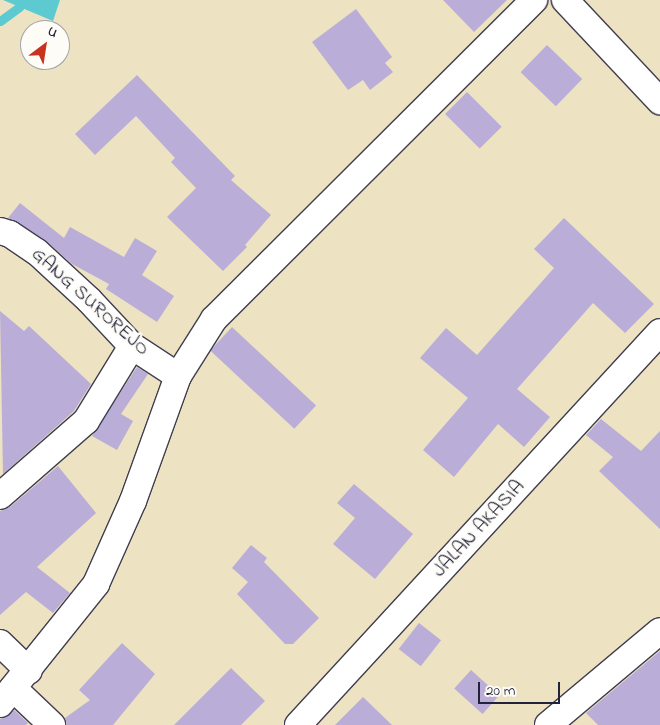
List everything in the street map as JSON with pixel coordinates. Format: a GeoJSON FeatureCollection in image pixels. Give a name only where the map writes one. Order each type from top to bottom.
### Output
{"type":"FeatureCollection","features":[{"type":"Feature","properties":{"kind":"street"},"geometry":{"type":"LineString","coordinates":[[14,688],[96,584],[132,501],[178,376],[220,313],[534,0]]}},
{"type":"Feature","properties":{"kind":"street"},"geometry":{"type":"LineString","coordinates":[[565,0],[660,100]]}},
{"type":"Feature","properties":{"kind":"street","name":"GANG SUROREJO"},"geometry":{"type":"LineString","coordinates":[[0,231],[10,234],[37,252],[89,300],[132,346],[178,376]]}},
{"type":"Feature","properties":{"kind":"street","name":"JALAN AKASIA"},"geometry":{"type":"LineString","coordinates":[[298,725],[660,332]]}},
{"type":"Feature","properties":{"kind":"street"},"geometry":{"type":"LineString","coordinates":[[0,496],[86,421],[132,346]]}},
{"type":"Feature","properties":{"kind":"street"},"geometry":{"type":"LineString","coordinates":[[562,721],[660,631]]}},
{"type":"Feature","properties":{"kind":"street"},"geometry":{"type":"LineString","coordinates":[[0,643],[14,688],[52,725]]}},
{"type":"Feature","properties":{"kind":"water"},"geometry":{"type":"Polygon","coordinates":[[[3,0],[60,0],[53,20],[3,0]]]}},
{"type":"Feature","properties":{"kind":"building"},"geometry":{"type":"Polygon","coordinates":[[[443,0],[507,0],[474,32],[443,0]]]}},
{"type":"Feature","properties":{"kind":"building"},"geometry":{"type":"Polygon","coordinates":[[[356,9],[392,57],[385,63],[393,72],[370,90],[363,80],[348,90],[312,42],[356,9]]]}},
{"type":"Feature","properties":{"kind":"building"},"geometry":{"type":"Polygon","coordinates":[[[547,45],[582,79],[556,106],[521,72],[547,45]]]}},
{"type":"Feature","properties":{"kind":"building"},"geometry":{"type":"Polygon","coordinates":[[[137,75],[235,176],[231,180],[271,215],[245,245],[247,247],[223,271],[167,217],[196,188],[171,162],[175,158],[136,116],[95,155],[75,134],[137,75]]]}},
{"type":"Feature","properties":{"kind":"building"},"geometry":{"type":"Polygon","coordinates":[[[467,92],[502,127],[480,149],[445,114],[467,92]]]}},
{"type":"Feature","properties":{"kind":"building"},"geometry":{"type":"Polygon","coordinates":[[[20,203],[64,238],[70,227],[124,257],[135,238],[157,251],[142,275],[174,296],[157,322],[106,289],[109,284],[72,264],[45,240],[8,218],[20,203]]]}},
{"type":"Feature","properties":{"kind":"building"},"geometry":{"type":"Polygon","coordinates":[[[564,218],[654,304],[625,333],[593,303],[517,389],[550,417],[524,447],[498,424],[454,477],[423,450],[468,398],[420,358],[446,328],[477,355],[554,268],[534,249],[564,218]]]}},
{"type":"Feature","properties":{"kind":"building"},"geometry":{"type":"Polygon","coordinates":[[[0,311],[24,331],[29,326],[91,384],[74,411],[3,474],[0,311]]]}},
{"type":"Feature","properties":{"kind":"building"},"geometry":{"type":"Polygon","coordinates":[[[232,327],[316,405],[294,429],[210,350],[232,327]]]}},
{"type":"Feature","properties":{"kind":"building"},"geometry":{"type":"Polygon","coordinates":[[[137,367],[148,374],[121,414],[133,421],[117,450],[92,436],[137,367]]]}},
{"type":"Feature","properties":{"kind":"building"},"geometry":{"type":"Polygon","coordinates":[[[601,419],[641,451],[660,431],[660,529],[599,471],[613,457],[586,435],[601,419]]]}},
{"type":"Feature","properties":{"kind":"building"},"geometry":{"type":"Polygon","coordinates":[[[58,466],[96,513],[37,567],[70,593],[53,613],[26,592],[0,615],[0,511],[10,507],[58,466]]]}},
{"type":"Feature","properties":{"kind":"building"},"geometry":{"type":"Polygon","coordinates":[[[354,484],[413,534],[375,579],[333,544],[355,518],[337,503],[354,484]]]}},
{"type":"Feature","properties":{"kind":"building"},"geometry":{"type":"Polygon","coordinates":[[[251,545],[267,558],[264,562],[319,618],[293,644],[285,644],[237,594],[248,582],[232,568],[251,545]]]}},
{"type":"Feature","properties":{"kind":"building"},"geometry":{"type":"Polygon","coordinates":[[[419,623],[441,640],[421,666],[399,649],[419,623]]]}},
{"type":"Feature","properties":{"kind":"building"},"geometry":{"type":"Polygon","coordinates":[[[122,643],[155,674],[113,725],[67,725],[65,718],[90,700],[79,690],[122,643]]]}},
{"type":"Feature","properties":{"kind":"building"},"geometry":{"type":"Polygon","coordinates":[[[660,651],[660,725],[598,725],[586,713],[660,651]]]}},
{"type":"Feature","properties":{"kind":"building"},"geometry":{"type":"Polygon","coordinates":[[[231,668],[265,701],[241,725],[174,725],[231,668]]]}},
{"type":"Feature","properties":{"kind":"building"},"geometry":{"type":"Polygon","coordinates":[[[471,670],[499,695],[483,714],[454,689],[471,670]]]}},
{"type":"Feature","properties":{"kind":"building"},"geometry":{"type":"Polygon","coordinates":[[[363,697],[392,725],[335,725],[363,697]]]}},
{"type":"Feature","properties":{"kind":"building"},"geometry":{"type":"Polygon","coordinates":[[[14,710],[28,723],[26,725],[0,725],[0,719],[14,710]]]}},
{"type":"Feature","properties":{"kind":"waterway"},"geometry":{"type":"LineString","coordinates":[[0,21],[19,7]]}}]}
